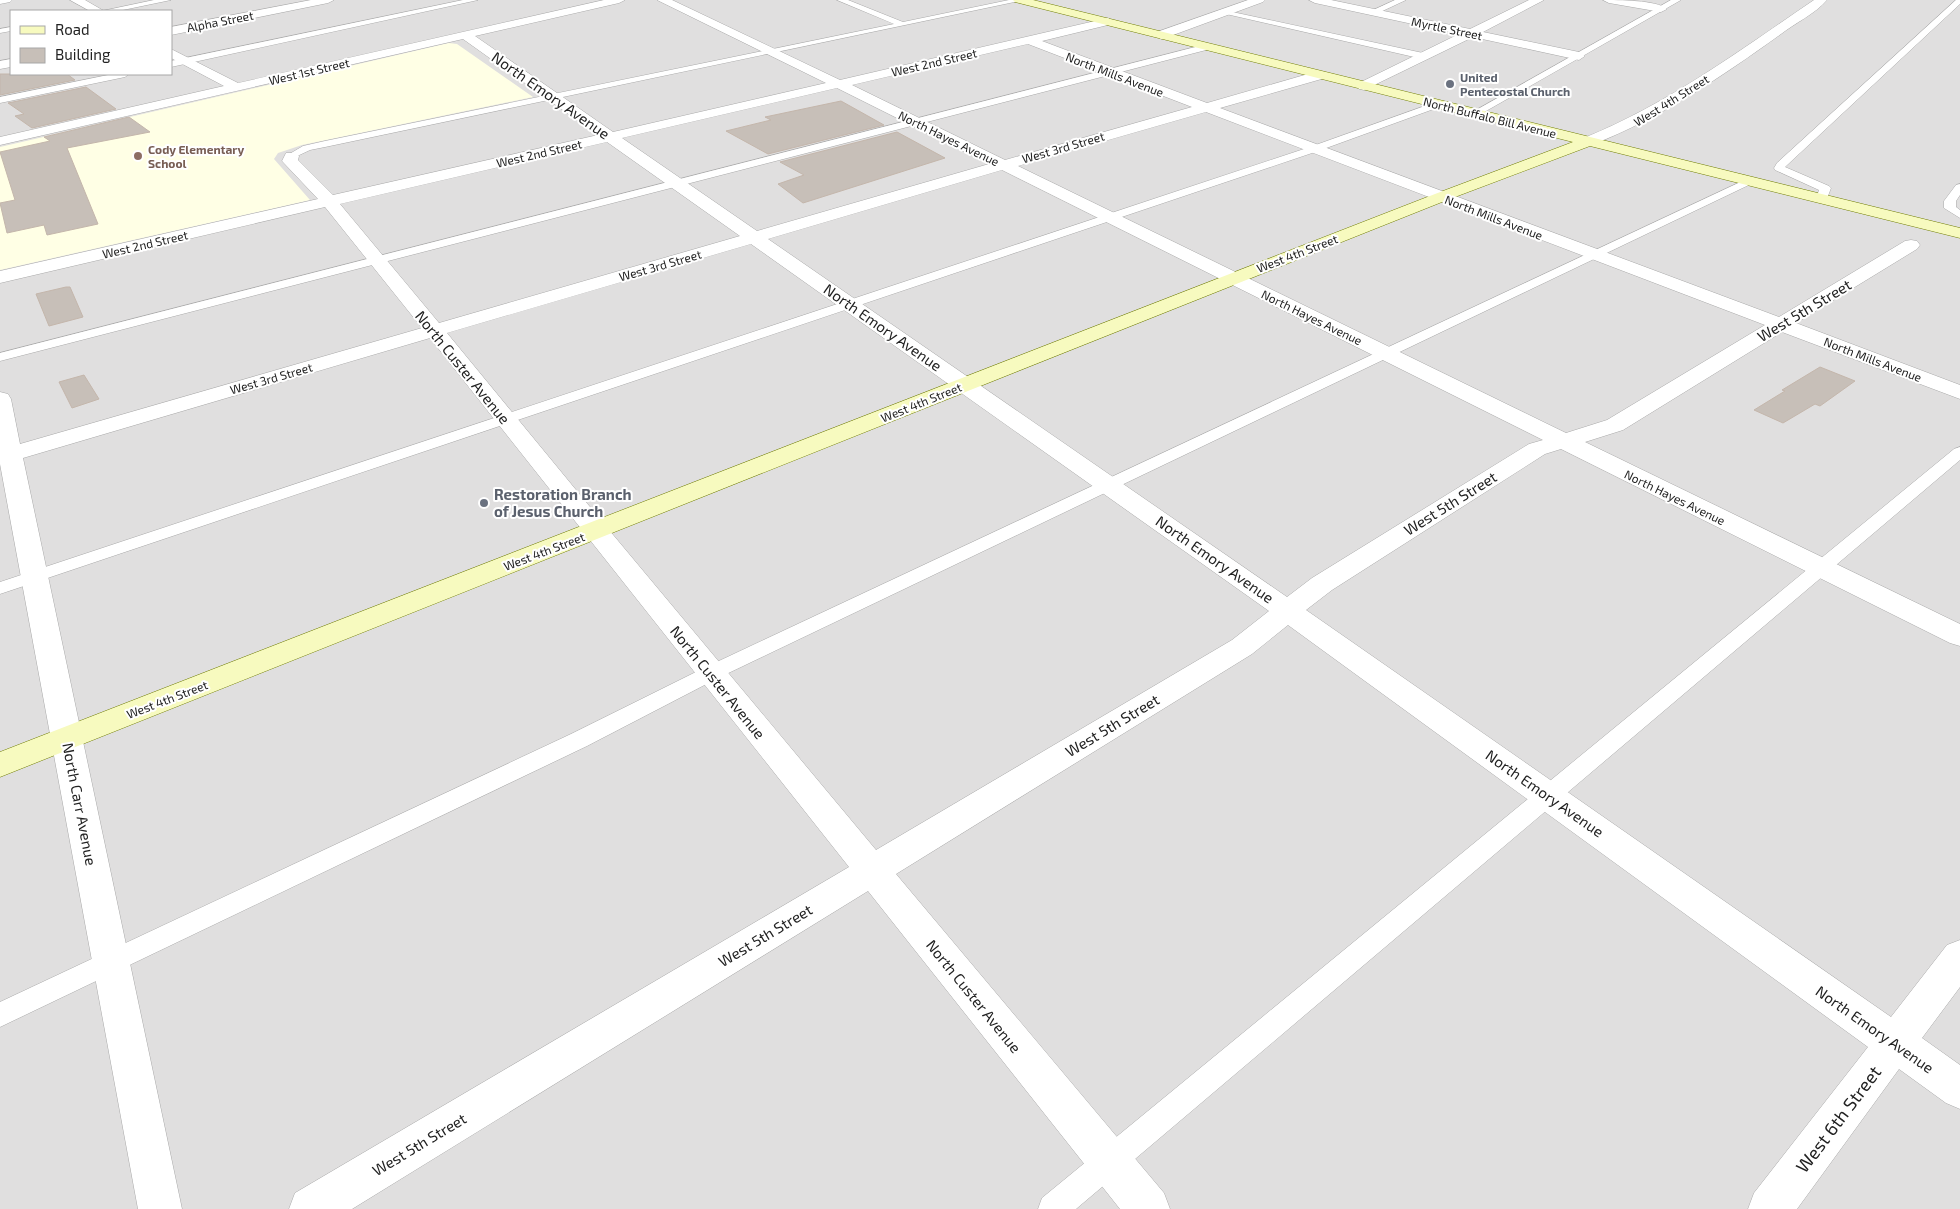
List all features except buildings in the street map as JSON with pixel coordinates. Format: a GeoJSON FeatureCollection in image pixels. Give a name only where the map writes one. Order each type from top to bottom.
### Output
{"type":"FeatureCollection","features":[{"type":"Feature","properties":{"kind":"main road","name":"North Buffalo Bill Avenue"},"geometry":{"type":"LineString","coordinates":[[1020,0],[1960,233]]}},
{"type":"Feature","properties":{"kind":"main road","name":"West 4th Street"},"geometry":{"type":"LineString","coordinates":[[0,765],[1233,278],[1589,141]]}},
{"type":"Feature","properties":{"kind":"street"},"geometry":{"type":"LineString","coordinates":[[0,1],[6,0]]}},
{"type":"Feature","properties":{"kind":"street"},"geometry":{"type":"LineString","coordinates":[[76,0],[96,10]]}},
{"type":"Feature","properties":{"kind":"street","name":"Alpha Street"},"geometry":{"type":"LineString","coordinates":[[172,31],[328,0]]}},
{"type":"Feature","properties":{"kind":"street","name":"West 1st Street"},"geometry":{"type":"LineString","coordinates":[[1,140],[619,0]]}},
{"type":"Feature","properties":{"kind":"street","name":"North Hayes Avenue"},"geometry":{"type":"LineString","coordinates":[[663,0],[916,122],[1820,569],[1960,636]]}},
{"type":"Feature","properties":{"kind":"street"},"geometry":{"type":"LineString","coordinates":[[1162,35],[1259,0]]}},
{"type":"Feature","properties":{"kind":"street","name":"Myrtle Street"},"geometry":{"type":"LineString","coordinates":[[1315,0],[1579,56]]}},
{"type":"Feature","properties":{"kind":"street"},"geometry":{"type":"LineString","coordinates":[[1364,86],[1538,0]]}},
{"type":"Feature","properties":{"kind":"street"},"geometry":{"type":"LineString","coordinates":[[1609,0],[1661,10]]}},
{"type":"Feature","properties":{"kind":"street","name":"West 4th Street"},"geometry":{"type":"LineString","coordinates":[[1589,141],[1628,126],[1671,102],[1821,0]]}},
{"type":"Feature","properties":{"kind":"street","name":"West 2nd Street"},"geometry":{"type":"LineString","coordinates":[[0,277],[1108,22]]}},
{"type":"Feature","properties":{"kind":"street","name":"North Emory Avenue"},"geometry":{"type":"LineString","coordinates":[[466,35],[1288,610],[1960,1089]]}},
{"type":"Feature","properties":{"kind":"street","name":"North Mills Avenue"},"geometry":{"type":"LineString","coordinates":[[1028,40],[1960,392]]}},
{"type":"Feature","properties":{"kind":"street"},"geometry":{"type":"LineString","coordinates":[[172,54],[236,87]]}},
{"type":"Feature","properties":{"kind":"street","name":"West 3rd Street"},"geometry":{"type":"LineString","coordinates":[[6,456],[1203,107],[1320,75]]}},
{"type":"Feature","properties":{"kind":"street","name":"North Custer Avenue"},"geometry":{"type":"LineString","coordinates":[[291,156],[290,161],[329,201],[378,260],[711,673],[1148,1209]]}},
{"type":"Feature","properties":{"kind":"street","name":"West 5th Street"},"geometry":{"type":"LineString","coordinates":[[311,1209],[1242,647],[1322,584],[1537,449],[1615,425],[1912,245]]}},
{"type":"Feature","properties":{"kind":"street","name":"North Carr Avenue"},"geometry":{"type":"LineString","coordinates":[[0,399],[6,456],[36,576],[160,1209]]}},
{"type":"Feature","properties":{"kind":"street","name":"West 6th Street"},"geometry":{"type":"LineString","coordinates":[[1770,1209],[1960,956]]}},
{"type":"Feature","properties":{"kind":"lane"},"geometry":{"type":"LineString","coordinates":[[112,10],[167,0]]}},
{"type":"Feature","properties":{"kind":"lane"},"geometry":{"type":"LineString","coordinates":[[172,64],[474,0]]}},
{"type":"Feature","properties":{"kind":"lane"},"geometry":{"type":"LineString","coordinates":[[841,0],[902,24]]}},
{"type":"Feature","properties":{"kind":"lane"},"geometry":{"type":"LineString","coordinates":[[291,156],[307,148],[1020,0]]}},
{"type":"Feature","properties":{"kind":"lane"},"geometry":{"type":"LineString","coordinates":[[1373,12],[1402,0]]}},
{"type":"Feature","properties":{"kind":"lane"},"geometry":{"type":"LineString","coordinates":[[1476,113],[1678,0]]}},
{"type":"Feature","properties":{"kind":"lane"},"geometry":{"type":"LineString","coordinates":[[1822,199],[1826,188],[1792,175],[1779,168],[1781,165],[1960,0]]}},
{"type":"Feature","properties":{"kind":"lane"},"geometry":{"type":"LineString","coordinates":[[1226,12],[1422,56]]}},
{"type":"Feature","properties":{"kind":"lane"},"geometry":{"type":"LineString","coordinates":[[0,357],[1208,47]]}},
{"type":"Feature","properties":{"kind":"lane"},"geometry":{"type":"LineString","coordinates":[[0,100],[120,75]]}},
{"type":"Feature","properties":{"kind":"lane"},"geometry":{"type":"LineString","coordinates":[[0,588],[1314,149],[1439,104]]}},
{"type":"Feature","properties":{"kind":"lane"},"geometry":{"type":"LineString","coordinates":[[0,1015],[570,744],[711,673],[1749,181]]}},
{"type":"Feature","properties":{"kind":"lane"},"geometry":{"type":"LineString","coordinates":[[1960,186],[1950,201],[1950,208],[1960,216]]}},
{"type":"Feature","properties":{"kind":"lane"},"geometry":{"type":"LineString","coordinates":[[1053,1209],[1960,452]]}},
{"type":"Feature","properties":{"kind":"shaded area"},"geometry":{"type":"Polygon","coordinates":[[[0,0],[1960,0],[1960,1209],[0,1209],[0,0]]]}},
{"type":"Feature","properties":{"kind":"shaded area","name":"Cody Elementary School"},"geometry":{"type":"Polygon","coordinates":[[[449,43],[457,44],[533,97],[302,145],[278,153],[274,159],[310,200],[0,270],[0,147],[449,43]]]}},
{"type":"Feature","properties":{"kind":"place","name":"United Pentecostal Church"},"geometry":{"type":"Point","coordinates":[1450,84]}},
{"type":"Feature","properties":{"kind":"place","name":"Cody Elementary School"},"geometry":{"type":"Point","coordinates":[138,156]}},
{"type":"Feature","properties":{"kind":"place","name":"Restoration Branch of Jesus Church"},"geometry":{"type":"Point","coordinates":[484,503]}}]}
